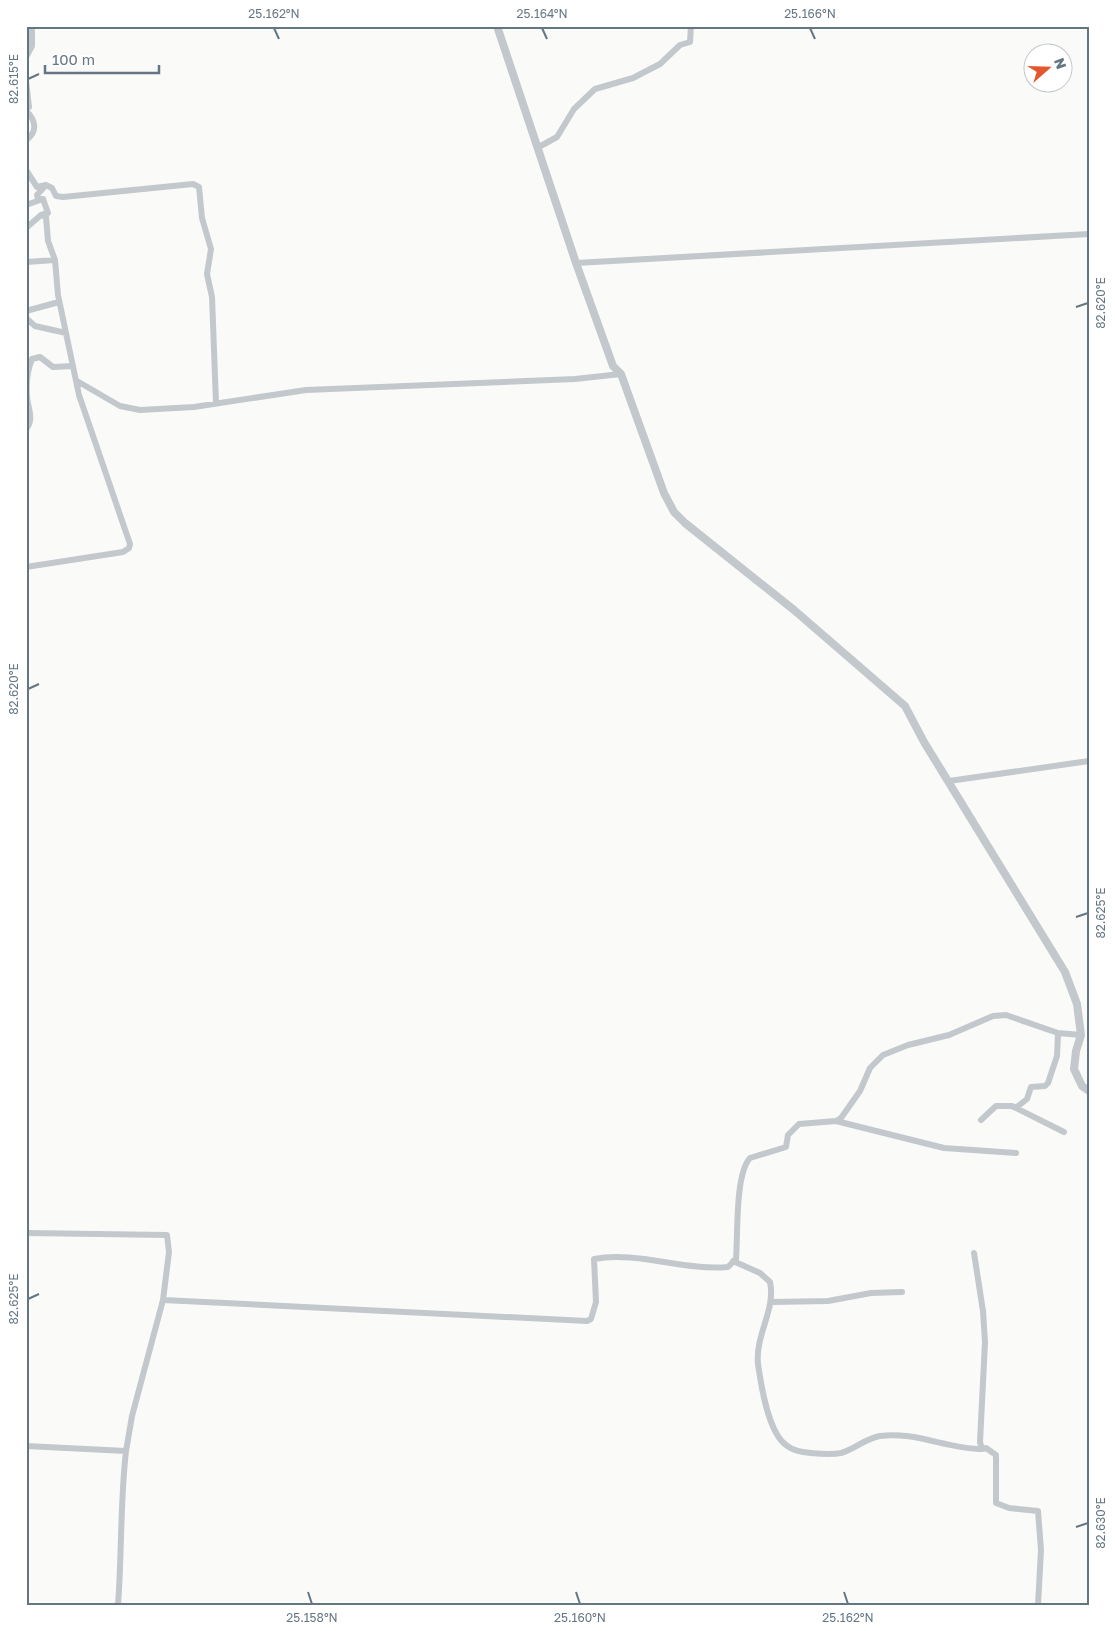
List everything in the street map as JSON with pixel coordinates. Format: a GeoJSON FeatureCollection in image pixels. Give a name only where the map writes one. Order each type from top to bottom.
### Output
{"type":"FeatureCollection","features":[{"type":"Feature","properties":{"kind":"street"},"geometry":{"type":"LineString","coordinates":[[26,57],[32,46],[32,26]]}},
{"type":"Feature","properties":{"kind":"street"},"geometry":{"type":"LineString","coordinates":[[497,26],[576,263],[613,366],[621,374],[664,493],[674,512],[685,523],[794,610],[905,706],[1065,972],[1076,1004],[1081,1035],[1076,1051],[1074,1069],[1082,1086],[1089,1091]]}},
{"type":"Feature","properties":{"kind":"street"},"geometry":{"type":"LineString","coordinates":[[537,148],[557,137],[574,110],[595,89],[633,78],[660,64],[680,45],[690,42],[691,26]]}},
{"type":"Feature","properties":{"kind":"street"},"geometry":{"type":"LineString","coordinates":[[26,81],[29,91],[29,107],[26,107]]}},
{"type":"Feature","properties":{"kind":"street"},"geometry":{"type":"LineString","coordinates":[[26,111],[32,118],[35,128],[34,134],[26,140]]}},
{"type":"Feature","properties":{"kind":"street"},"geometry":{"type":"LineString","coordinates":[[26,170],[38,187],[46,185],[52,188],[56,196],[63,197],[193,184],[199,187],[202,218],[211,249],[207,274],[212,297],[216,403]]}},
{"type":"Feature","properties":{"kind":"street"},"geometry":{"type":"LineString","coordinates":[[43,198],[38,199],[37,195],[46,185]]}},
{"type":"Feature","properties":{"kind":"street"},"geometry":{"type":"LineString","coordinates":[[26,205],[43,198]]}},
{"type":"Feature","properties":{"kind":"street"},"geometry":{"type":"LineString","coordinates":[[26,228],[41,215],[48,212],[43,198]]}},
{"type":"Feature","properties":{"kind":"street"},"geometry":{"type":"LineString","coordinates":[[26,567],[123,552],[129,548],[127,532],[79,392],[59,302],[55,260],[48,241],[46,217],[41,215]]}},
{"type":"Feature","properties":{"kind":"street"},"geometry":{"type":"LineString","coordinates":[[576,263],[1089,234]]}},
{"type":"Feature","properties":{"kind":"street"},"geometry":{"type":"LineString","coordinates":[[26,262],[55,260]]}},
{"type":"Feature","properties":{"kind":"street"},"geometry":{"type":"LineString","coordinates":[[26,311],[59,302]]}},
{"type":"Feature","properties":{"kind":"street"},"geometry":{"type":"LineString","coordinates":[[26,318],[35,326],[66,333]]}},
{"type":"Feature","properties":{"kind":"street"},"geometry":{"type":"LineString","coordinates":[[26,430],[31,420],[27,390],[28,369],[32,359],[40,357],[53,367],[73,366]]}},
{"type":"Feature","properties":{"kind":"street"},"geometry":{"type":"LineString","coordinates":[[78,381],[120,406],[132,410],[179,408],[306,390],[575,379],[621,374]]}},
{"type":"Feature","properties":{"kind":"street"},"geometry":{"type":"LineString","coordinates":[[949,781],[1089,761]]}},
{"type":"Feature","properties":{"kind":"street"},"geometry":{"type":"LineString","coordinates":[[836,1121],[844,1116],[850,1108],[876,1060],[896,1049],[949,1035],[993,1016],[1000,1015],[1058,1033],[1081,1035]]}},
{"type":"Feature","properties":{"kind":"street"},"geometry":{"type":"LineString","coordinates":[[1017,1107],[1027,1099],[1031,1087],[1045,1086],[1048,1083],[1057,1056],[1058,1033]]}},
{"type":"Feature","properties":{"kind":"street"},"geometry":{"type":"LineString","coordinates":[[981,1120],[996,1106],[1017,1107],[1037,1120],[1064,1132]]}},
{"type":"Feature","properties":{"kind":"street"},"geometry":{"type":"LineString","coordinates":[[163,1300],[587,1321],[591,1319],[596,1309],[594,1259],[606,1257],[667,1262],[706,1268],[728,1267],[736,1259],[741,1180],[747,1160],[786,1147],[788,1135],[799,1124],[836,1121],[944,1148],[1016,1153]]}},
{"type":"Feature","properties":{"kind":"street"},"geometry":{"type":"LineString","coordinates":[[26,1233],[167,1235],[169,1252],[163,1300],[132,1416],[126,1451],[120,1517],[121,1551],[118,1605]]}},
{"type":"Feature","properties":{"kind":"street"},"geometry":{"type":"LineString","coordinates":[[974,1253],[983,1311],[985,1342],[980,1439],[982,1449]]}},
{"type":"Feature","properties":{"kind":"street"},"geometry":{"type":"LineString","coordinates":[[733,1261],[766,1278],[771,1288],[772,1302],[759,1338],[758,1365],[763,1392],[779,1439],[786,1446],[798,1452],[822,1454],[840,1453],[880,1436],[935,1440],[947,1444],[986,1448],[996,1455],[996,1503],[1009,1508],[1038,1511],[1041,1550],[1038,1605]]}},
{"type":"Feature","properties":{"kind":"street"},"geometry":{"type":"LineString","coordinates":[[772,1302],[828,1301],[871,1293],[902,1292]]}},
{"type":"Feature","properties":{"kind":"street"},"geometry":{"type":"LineString","coordinates":[[26,1446],[126,1451]]}}]}
